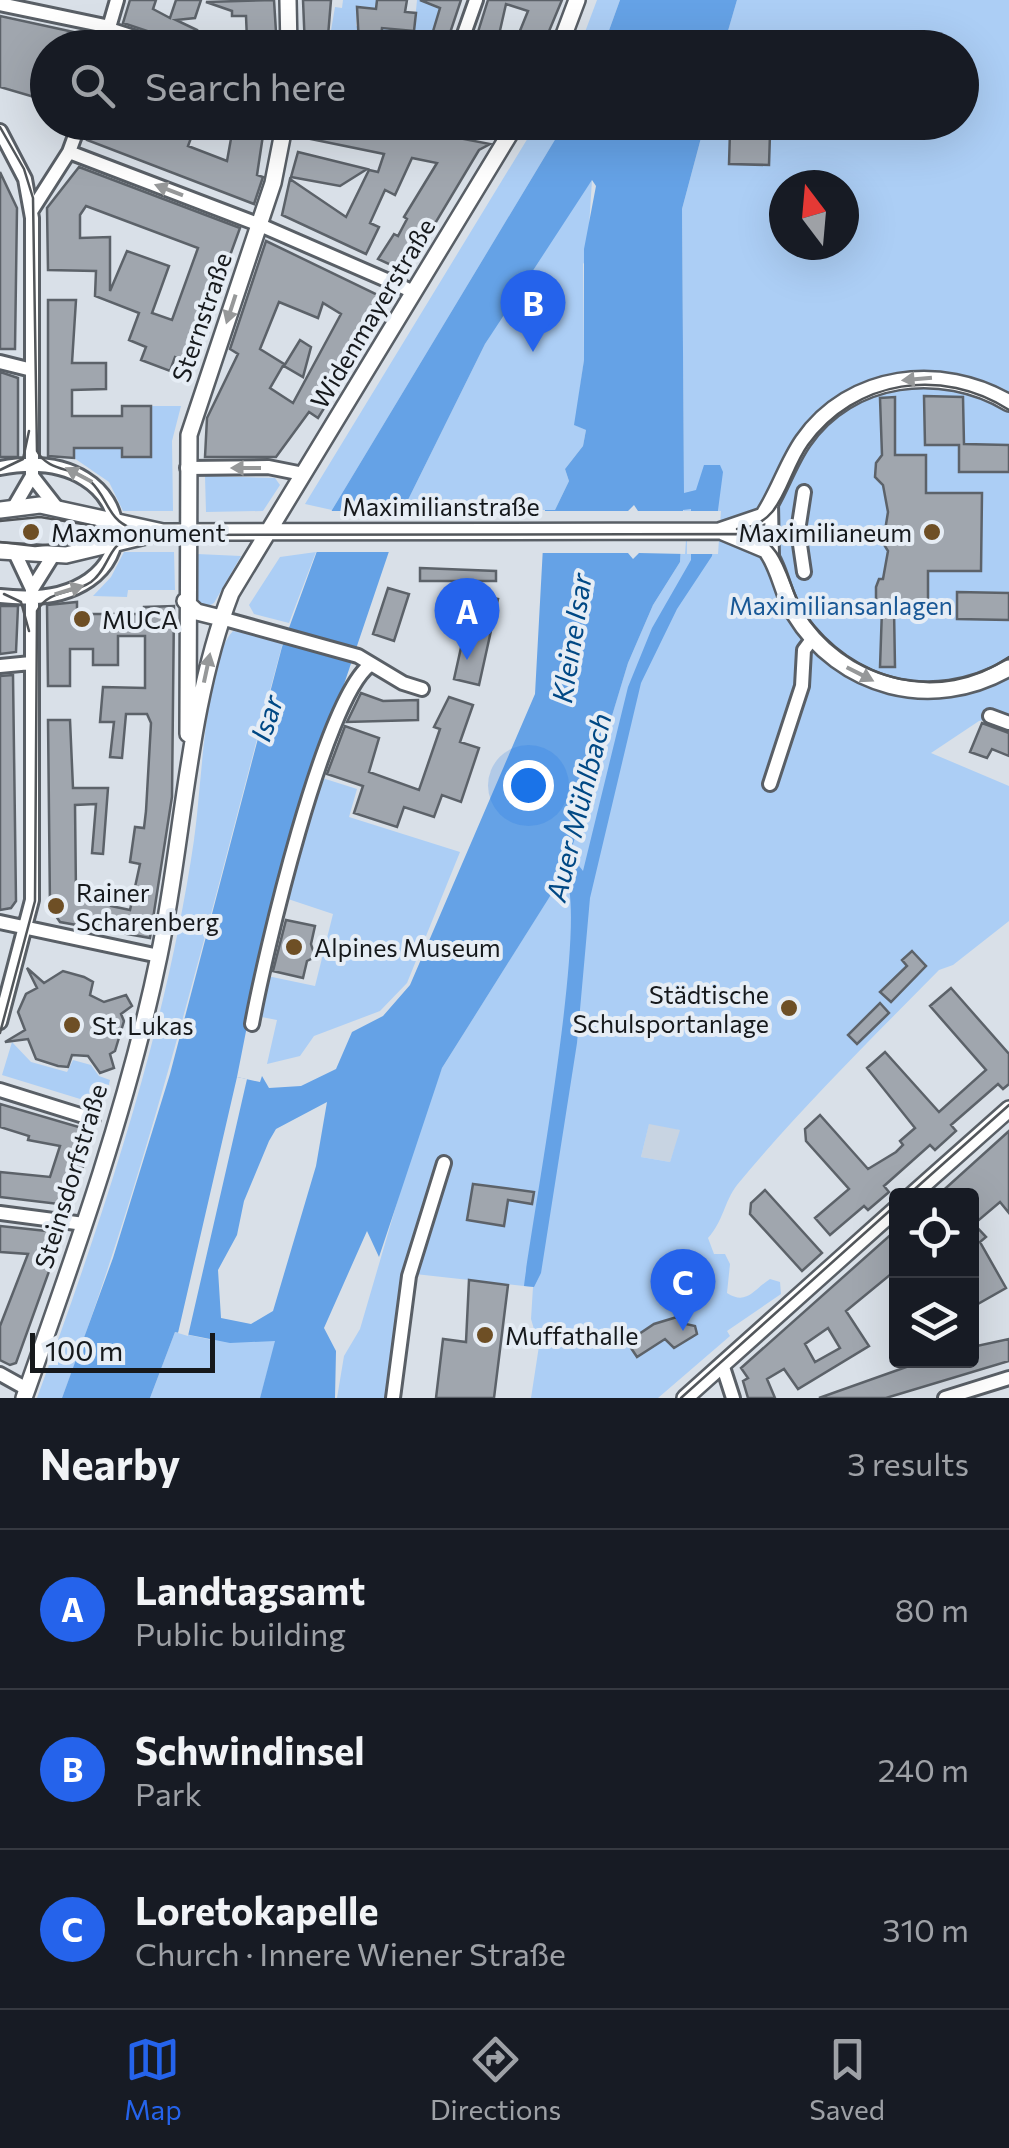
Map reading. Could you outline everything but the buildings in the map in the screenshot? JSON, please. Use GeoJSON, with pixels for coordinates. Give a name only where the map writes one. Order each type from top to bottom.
{"type":"FeatureCollection","features":[{"type":"Feature","properties":{"kind":"main road"},"geometry":{"type":"LineString","coordinates":[[288,0],[289,30]]}},
{"type":"Feature","properties":{"kind":"main road"},"geometry":{"type":"LineString","coordinates":[[566,30],[577,0]]}},
{"type":"Feature","properties":{"kind":"main road","name":"Sternstraße"},"geometry":{"type":"LineString","coordinates":[[187,532],[192,420],[260,224],[281,140]]}},
{"type":"Feature","properties":{"kind":"main road","name":"Widenmayerstraße"},"geometry":{"type":"LineString","coordinates":[[221,618],[231,592],[507,140]]}},
{"type":"Feature","properties":{"kind":"main road"},"geometry":{"type":"LineString","coordinates":[[725,531],[755,522],[771,504],[812,430],[838,407],[872,390],[928,377],[976,387],[1009,403]]}},
{"type":"Feature","properties":{"kind":"main road","name":"Maximilianstraße"},"geometry":{"type":"LineString","coordinates":[[7,508],[57,508],[163,532],[725,531]]}},
{"type":"Feature","properties":{"kind":"main road"},"geometry":{"type":"LineString","coordinates":[[725,531],[760,546],[772,558],[788,600],[813,638],[850,670],[903,689],[959,688],[1009,668]]}},
{"type":"Feature","properties":{"kind":"main road","name":"Maximilianstraße"},"geometry":{"type":"LineString","coordinates":[[8,553],[52,556],[163,532]]}},
{"type":"Feature","properties":{"kind":"main road","name":"Steinsdorfstraße"},"geometry":{"type":"LineString","coordinates":[[187,532],[188,788]]}},
{"type":"Feature","properties":{"kind":"main road"},"geometry":{"type":"LineString","coordinates":[[185,601],[197,612],[221,618]]}},
{"type":"Feature","properties":{"kind":"main road","name":"Steinsdorfstraße"},"geometry":{"type":"LineString","coordinates":[[25,1393],[84,1224],[159,956],[201,694],[221,618]]}},
{"type":"Feature","properties":{"kind":"main road"},"geometry":{"type":"LineString","coordinates":[[920,1188],[1009,1109]]}},
{"type":"Feature","properties":{"kind":"main road"},"geometry":{"type":"LineString","coordinates":[[685,1398],[889,1214]]}},
{"type":"Feature","properties":{"kind":"street"},"geometry":{"type":"LineString","coordinates":[[109,28],[117,0]]}},
{"type":"Feature","properties":{"kind":"street"},"geometry":{"type":"LineString","coordinates":[[465,30],[476,0]]}},
{"type":"Feature","properties":{"kind":"street"},"geometry":{"type":"LineString","coordinates":[[0,4],[115,30]]}},
{"type":"Feature","properties":{"kind":"street"},"geometry":{"type":"LineString","coordinates":[[2,136],[26,180],[32,210],[32,470],[57,508]]}},
{"type":"Feature","properties":{"kind":"street"},"geometry":{"type":"LineString","coordinates":[[32,210],[73,140]]}},
{"type":"Feature","properties":{"kind":"street"},"geometry":{"type":"LineString","coordinates":[[69,152],[260,224],[414,292]]}},
{"type":"Feature","properties":{"kind":"street"},"geometry":{"type":"LineString","coordinates":[[0,362],[32,370]]}},
{"type":"Feature","properties":{"kind":"street"},"geometry":{"type":"LineString","coordinates":[[0,468],[69,468],[87,476],[101,491],[112,520],[114,544],[111,559],[92,582],[0,596]]}},
{"type":"Feature","properties":{"kind":"street"},"geometry":{"type":"LineString","coordinates":[[188,468],[268,468],[303,474]]}},
{"type":"Feature","properties":{"kind":"street"},"geometry":{"type":"LineString","coordinates":[[7,508],[32,470]]}},
{"type":"Feature","properties":{"kind":"street"},"geometry":{"type":"LineString","coordinates":[[804,492],[798,530],[804,572]]}},
{"type":"Feature","properties":{"kind":"street"},"geometry":{"type":"LineString","coordinates":[[771,504],[772,558]]}},
{"type":"Feature","properties":{"kind":"street"},"geometry":{"type":"LineString","coordinates":[[770,531],[798,530]]}},
{"type":"Feature","properties":{"kind":"street"},"geometry":{"type":"LineString","coordinates":[[8,553],[32,594]]}},
{"type":"Feature","properties":{"kind":"street"},"geometry":{"type":"LineString","coordinates":[[0,1022],[28,926],[32,594],[52,556]]}},
{"type":"Feature","properties":{"kind":"street"},"geometry":{"type":"LineString","coordinates":[[221,618],[286,632],[358,656],[422,689]]}},
{"type":"Feature","properties":{"kind":"street"},"geometry":{"type":"LineString","coordinates":[[770,784],[802,686],[804,650],[813,638]]}},
{"type":"Feature","properties":{"kind":"street"},"geometry":{"type":"LineString","coordinates":[[0,666],[31,663]]}},
{"type":"Feature","properties":{"kind":"street"},"geometry":{"type":"LineString","coordinates":[[252,1024],[280,896],[306,811],[348,688],[370,665]]}},
{"type":"Feature","properties":{"kind":"street"},"geometry":{"type":"LineString","coordinates":[[990,716],[1009,723]]}},
{"type":"Feature","properties":{"kind":"street"},"geometry":{"type":"LineString","coordinates":[[0,922],[159,956]]}},
{"type":"Feature","properties":{"kind":"street"},"geometry":{"type":"LineString","coordinates":[[0,1090],[93,1118]]}},
{"type":"Feature","properties":{"kind":"street"},"geometry":{"type":"LineString","coordinates":[[393,1398],[410,1276],[444,1163]]}},
{"type":"Feature","properties":{"kind":"street"},"geometry":{"type":"LineString","coordinates":[[0,1213],[84,1224]]}},
{"type":"Feature","properties":{"kind":"street"},"geometry":{"type":"LineString","coordinates":[[722,1364],[733,1398]]}},
{"type":"Feature","properties":{"kind":"street"},"geometry":{"type":"LineString","coordinates":[[0,1374],[25,1393]]}},
{"type":"Feature","properties":{"kind":"street"},"geometry":{"type":"LineString","coordinates":[[945,1398],[1009,1378]]}},
{"type":"Feature","properties":{"kind":"shaded area"},"geometry":{"type":"Polygon","coordinates":[[[649,1123],[681,1130],[670,1162],[641,1157],[649,1123]]]}},
{"type":"Feature","properties":{"kind":"green space"},"geometry":{"type":"Polygon","coordinates":[[[343,0],[377,0],[376,9],[357,7],[356,26],[402,30],[331,30],[335,7],[342,8],[343,0]]]}},
{"type":"Feature","properties":{"kind":"green space"},"geometry":{"type":"Polygon","coordinates":[[[417,0],[437,0],[436,7],[440,8],[433,30],[414,30],[417,0]]]}},
{"type":"Feature","properties":{"kind":"green space"},"geometry":{"type":"Polygon","coordinates":[[[597,0],[620,0],[609,30],[586,30],[597,0]]]}},
{"type":"Feature","properties":{"kind":"green space","name":"Maximiliansanlagen"},"geometry":{"type":"Polygon","coordinates":[[[737,0],[1009,0],[1009,715],[979,721],[931,753],[1009,786],[1009,921],[953,965],[939,970],[810,1102],[737,1185],[708,1238],[714,1254],[725,1254],[730,1264],[727,1293],[745,1297],[770,1279],[780,1282],[781,1294],[727,1331],[730,1336],[658,1398],[531,1398],[539,1346],[531,1319],[533,1287],[406,1273],[388,1398],[337,1398],[344,1356],[360,1329],[420,1124],[442,1068],[563,875],[628,663],[653,605],[680,562],[684,501],[682,209],[700,140],[979,140],[979,30],[728,30],[737,0]],[[649,1124],[641,1157],[670,1162],[680,1130],[649,1124]]]}},
{"type":"Feature","properties":{"kind":"green space"},"geometry":{"type":"Polygon","coordinates":[[[527,140],[555,140],[332,510],[305,504],[527,140]]]}},
{"type":"Feature","properties":{"kind":"green space"},"geometry":{"type":"Polygon","coordinates":[[[592,180],[587,258],[583,264],[584,360],[575,425],[586,430],[583,446],[565,469],[569,481],[555,510],[499,510],[496,503],[486,501],[480,510],[403,510],[485,344],[541,252],[592,180]]]}},
{"type":"Feature","properties":{"kind":"green space"},"geometry":{"type":"Polygon","coordinates":[[[151,406],[181,406],[172,441],[173,511],[123,511],[109,482],[74,458],[74,448],[122,448],[123,457],[151,457],[151,406]]]}},
{"type":"Feature","properties":{"kind":"green space"},"geometry":{"type":"Polygon","coordinates":[[[205,476],[275,478],[280,485],[263,511],[206,512],[205,476]]]}},
{"type":"Feature","properties":{"kind":"green space"},"geometry":{"type":"Polygon","coordinates":[[[124,552],[174,552],[175,590],[128,590],[127,597],[93,596],[111,577],[124,552]]]}},
{"type":"Feature","properties":{"kind":"green space"},"geometry":{"type":"Polygon","coordinates":[[[316,552],[289,623],[254,614],[249,605],[280,557],[316,552]]]}},
{"type":"Feature","properties":{"kind":"green space"},"geometry":{"type":"Polygon","coordinates":[[[197,554],[241,556],[214,603],[205,608],[196,603],[197,554]]]}},
{"type":"Feature","properties":{"kind":"green space"},"geometry":{"type":"Polygon","coordinates":[[[233,631],[283,642],[182,1023],[126,1212],[62,1398],[37,1398],[108,1192],[149,1053],[182,911],[210,698],[216,669],[233,631]]]}},
{"type":"Feature","properties":{"kind":"green space"},"geometry":{"type":"Polygon","coordinates":[[[316,776],[357,789],[349,817],[460,852],[407,983],[380,1011],[314,1036],[300,1056],[267,1064],[277,1020],[251,1015],[258,974],[315,986],[333,914],[276,895],[316,776]]]}},
{"type":"Feature","properties":{"kind":"green space"},"geometry":{"type":"Polygon","coordinates":[[[12,1042],[31,1062],[67,1072],[73,1060],[91,1065],[99,1076],[110,1080],[103,1106],[2,1075],[12,1042]]]}},
{"type":"Feature","properties":{"kind":"green space"},"geometry":{"type":"Polygon","coordinates":[[[175,1332],[212,1340],[276,1341],[260,1398],[150,1398],[175,1332]]]}},
{"type":"Feature","properties":{"kind":"water"},"geometry":{"type":"Polygon","coordinates":[[[620,0],[737,0],[728,30],[609,30],[620,0]]]}},
{"type":"Feature","properties":{"kind":"water"},"geometry":{"type":"Polygon","coordinates":[[[555,140],[700,140],[682,209],[684,493],[696,490],[704,465],[720,465],[723,472],[712,556],[677,609],[641,683],[590,898],[577,1043],[541,1273],[534,1287],[524,1286],[557,1070],[570,944],[570,899],[564,874],[442,1068],[379,1257],[367,1231],[324,1328],[336,1351],[335,1398],[260,1398],[275,1341],[230,1343],[175,1332],[150,1398],[62,1398],[113,1258],[170,1074],[282,647],[332,510],[555,140]],[[592,180],[485,344],[403,510],[273,894],[237,1077],[260,1082],[262,1076],[269,1088],[301,1086],[336,1069],[352,1032],[383,1016],[410,985],[535,694],[545,510],[555,510],[569,481],[565,469],[583,446],[586,430],[574,425],[584,360],[584,249],[596,186],[592,180]],[[691,509],[683,510],[680,562],[653,605],[628,663],[570,854],[583,871],[628,687],[652,628],[691,560],[691,509]],[[327,1102],[276,1129],[269,1141],[244,1201],[237,1235],[218,1270],[221,1318],[251,1324],[273,1311],[316,1166],[327,1102]]]}},
{"type":"Feature","properties":{"kind":"pier"},"geometry":{"type":"Polygon","coordinates":[[[634,505],[638,511],[721,511],[718,554],[687,554],[687,526],[685,554],[639,553],[633,559],[628,553],[538,553],[540,511],[628,511],[634,505]]]}},
{"type":"Feature","properties":{"kind":"pier"},"geometry":{"type":"Polygon","coordinates":[[[326,511],[408,511],[394,552],[311,552],[326,511]]]}},
{"type":"Feature","properties":{"kind":"pier"},"geometry":{"type":"Polygon","coordinates":[[[237,1077],[247,1079],[188,1336],[178,1333],[237,1077]]]}},
{"type":"Feature","properties":{"kind":"tram line"},"geometry":{"type":"LineString","coordinates":[[0,127],[24,169],[33,198],[37,451],[48,463],[90,481],[117,519],[131,528]]}},
{"type":"Feature","properties":{"kind":"tram line"},"geometry":{"type":"LineString","coordinates":[[737,529],[765,519],[782,498],[808,445],[850,406],[875,394],[901,387],[956,388],[1009,410]]}},
{"type":"Feature","properties":{"kind":"tram line"},"geometry":{"type":"LineString","coordinates":[[0,470],[23,459],[29,431]]}},
{"type":"Feature","properties":{"kind":"tram line"},"geometry":{"type":"LineString","coordinates":[[0,521],[40,517],[107,528]]}},
{"type":"Feature","properties":{"kind":"tram line"},"geometry":{"type":"LineString","coordinates":[[0,542],[35,546],[146,535],[750,534],[771,546],[805,614],[824,637],[872,670],[898,679],[954,680],[982,672],[1009,657]]}},
{"type":"Feature","properties":{"kind":"tram line"},"geometry":{"type":"LineString","coordinates":[[0,1033],[35,901],[37,611],[48,599],[91,582],[118,545],[132,537]]}},
{"type":"Feature","properties":{"kind":"tram line"},"geometry":{"type":"LineString","coordinates":[[4,594],[21,602],[29,631]]}},
{"type":"Feature","properties":{"kind":"tram line"},"geometry":{"type":"LineString","coordinates":[[916,1188],[1009,1105]]}},
{"type":"Feature","properties":{"kind":"tram line"},"geometry":{"type":"LineString","coordinates":[[681,1398],[889,1211]]}},
{"type":"Feature","properties":{"kind":"place","name":"Schwindinsel"},"geometry":{"type":"Point","coordinates":[533,352]}},
{"type":"Feature","properties":{"kind":"place","name":"Maxmonument"},"geometry":{"type":"Point","coordinates":[31,532]}},
{"type":"Feature","properties":{"kind":"place","name":"Maximilianeum"},"geometry":{"type":"Point","coordinates":[932,532]}},
{"type":"Feature","properties":{"kind":"place","name":"MUCA"},"geometry":{"type":"Point","coordinates":[82,619]}},
{"type":"Feature","properties":{"kind":"place","name":"Landtagsamt"},"geometry":{"type":"Point","coordinates":[467,660]}},
{"type":"Feature","properties":{"kind":"place","name":"Rainer Scharenberg"},"geometry":{"type":"Point","coordinates":[56,906]}},
{"type":"Feature","properties":{"kind":"place","name":"Alpines Museum"},"geometry":{"type":"Point","coordinates":[294,947]}},
{"type":"Feature","properties":{"kind":"place","name":"Städtische Schulsportanlage"},"geometry":{"type":"Point","coordinates":[789,1008]}},
{"type":"Feature","properties":{"kind":"place","name":"St. Lukas"},"geometry":{"type":"Point","coordinates":[72,1025]}},
{"type":"Feature","properties":{"kind":"place","name":"Loretokapelle"},"geometry":{"type":"Point","coordinates":[683,1331]}},
{"type":"Feature","properties":{"kind":"place","name":"Muffathalle"},"geometry":{"type":"Point","coordinates":[485,1335]}},
{"type":"Feature","properties":{"kind":"water label","name":"Kleine Isar"},"geometry":{"type":"Point","coordinates":[571,638]}},
{"type":"Feature","properties":{"kind":"water label","name":"Isar"},"geometry":{"type":"Point","coordinates":[266,718]}},
{"type":"Feature","properties":{"kind":"water label","name":"Auer Mühlbach"},"geometry":{"type":"Point","coordinates":[578,807]}}]}
